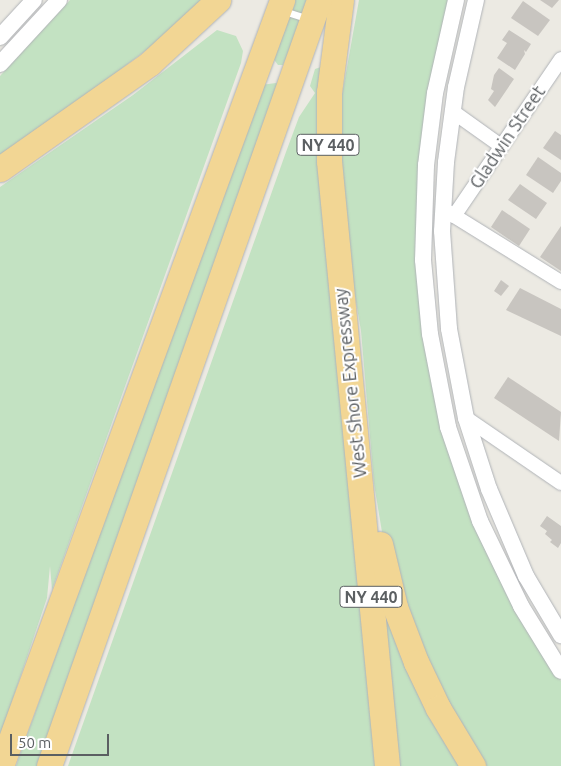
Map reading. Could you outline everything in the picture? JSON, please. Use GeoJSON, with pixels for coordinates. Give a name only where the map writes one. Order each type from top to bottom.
{"type":"FeatureCollection","features":[{"type":"Feature","properties":{"kind":"highway"},"geometry":{"type":"LineString","coordinates":[[0,169],[150,63],[218,0]]}},
{"type":"Feature","properties":{"kind":"highway","name":"West Shore Expressway"},"geometry":{"type":"LineString","coordinates":[[341,0],[329,92],[328,136],[386,766]]}},
{"type":"Feature","properties":{"kind":"highway"},"geometry":{"type":"LineString","coordinates":[[1,766],[203,222],[280,4]]}},
{"type":"Feature","properties":{"kind":"highway"},"geometry":{"type":"LineString","coordinates":[[49,766],[224,278],[316,10]]}},
{"type":"Feature","properties":{"kind":"highway"},"geometry":{"type":"LineString","coordinates":[[354,428],[397,614],[426,685],[474,766]]}},
{"type":"Feature","properties":{"kind":"street"},"geometry":{"type":"LineString","coordinates":[[0,37],[34,0]]}},
{"type":"Feature","properties":{"kind":"street"},"geometry":{"type":"LineString","coordinates":[[0,64],[59,0]]}},
{"type":"Feature","properties":{"kind":"street"},"geometry":{"type":"LineString","coordinates":[[456,0],[440,69],[426,165],[423,252],[430,334],[448,427],[480,521],[521,606],[561,671]]}},
{"type":"Feature","properties":{"kind":"street"},"geometry":{"type":"LineString","coordinates":[[476,0],[452,111],[446,304],[466,418],[506,532],[526,576],[561,635]]}},
{"type":"Feature","properties":{"kind":"street","name":"Gladwin Street"},"geometry":{"type":"LineString","coordinates":[[448,212],[556,78],[561,59]]}},
{"type":"Feature","properties":{"kind":"street"},"geometry":{"type":"LineString","coordinates":[[452,111],[501,146]]}},
{"type":"Feature","properties":{"kind":"street"},"geometry":{"type":"LineString","coordinates":[[448,212],[561,282]]}},
{"type":"Feature","properties":{"kind":"street"},"geometry":{"type":"LineString","coordinates":[[466,418],[561,482]]}},
{"type":"Feature","properties":{"kind":"lane"},"geometry":{"type":"LineString","coordinates":[[280,4],[316,10]]}},
{"type":"Feature","properties":{"kind":"green space"},"geometry":{"type":"Polygon","coordinates":[[[70,0],[207,0],[193,15],[0,160],[0,76],[70,0]]]}},
{"type":"Feature","properties":{"kind":"green space"},"geometry":{"type":"Polygon","coordinates":[[[289,0],[312,0],[283,65],[278,65],[272,57],[289,0]]]}},
{"type":"Feature","properties":{"kind":"green space"},"geometry":{"type":"Polygon","coordinates":[[[359,0],[449,0],[423,130],[417,243],[473,522],[512,603],[561,681],[561,766],[480,766],[443,708],[384,544],[374,484],[361,331],[343,225],[337,123],[359,0]]]}},
{"type":"Feature","properties":{"kind":"green space"},"geometry":{"type":"Polygon","coordinates":[[[217,30],[236,36],[243,51],[241,63],[52,590],[50,566],[47,598],[0,737],[0,187],[133,95],[217,30]]]}},
{"type":"Feature","properties":{"kind":"green space"},"geometry":{"type":"Polygon","coordinates":[[[321,67],[380,766],[68,766],[286,152],[299,117],[315,93],[310,86],[315,69],[321,67]]]}},
{"type":"Feature","properties":{"kind":"green space"},"geometry":{"type":"Polygon","coordinates":[[[276,83],[280,85],[37,766],[16,766],[261,85],[276,83]]]}},
{"type":"Feature","properties":{"kind":"green space"},"geometry":{"type":"Polygon","coordinates":[[[378,586],[466,766],[394,766],[378,586]]]}},
{"type":"Feature","properties":{"kind":"building"},"geometry":{"type":"Polygon","coordinates":[[[540,0],[559,0],[552,8],[540,0]]]}},
{"type":"Feature","properties":{"kind":"building"},"geometry":{"type":"Polygon","coordinates":[[[523,1],[550,20],[538,36],[511,18],[523,1]]]}},
{"type":"Feature","properties":{"kind":"building"},"geometry":{"type":"Polygon","coordinates":[[[509,30],[531,44],[526,52],[524,50],[525,54],[515,70],[497,58],[507,43],[502,40],[509,30]]]}},
{"type":"Feature","properties":{"kind":"building"},"geometry":{"type":"Polygon","coordinates":[[[499,68],[514,79],[495,107],[488,100],[494,91],[491,89],[494,75],[499,68]]]}},
{"type":"Feature","properties":{"kind":"building"},"geometry":{"type":"Polygon","coordinates":[[[555,131],[561,135],[561,160],[543,148],[555,131]]]}},
{"type":"Feature","properties":{"kind":"building"},"geometry":{"type":"Polygon","coordinates":[[[538,157],[561,173],[561,181],[553,193],[526,175],[538,157]]]}},
{"type":"Feature","properties":{"kind":"building"},"geometry":{"type":"Polygon","coordinates":[[[520,184],[547,203],[536,219],[508,200],[520,184]]]}},
{"type":"Feature","properties":{"kind":"building"},"geometry":{"type":"Polygon","coordinates":[[[502,210],[530,229],[519,246],[491,227],[502,210]]]}},
{"type":"Feature","properties":{"kind":"building"},"geometry":{"type":"Polygon","coordinates":[[[561,226],[561,271],[540,257],[561,226]]]}},
{"type":"Feature","properties":{"kind":"building"},"geometry":{"type":"Polygon","coordinates":[[[501,280],[509,286],[501,296],[494,291],[501,280]]]}},
{"type":"Feature","properties":{"kind":"building"},"geometry":{"type":"Polygon","coordinates":[[[520,288],[561,309],[561,336],[506,310],[520,288]]]}},
{"type":"Feature","properties":{"kind":"building"},"geometry":{"type":"Polygon","coordinates":[[[508,377],[561,412],[559,441],[494,398],[508,377]]]}},
{"type":"Feature","properties":{"kind":"building"},"geometry":{"type":"Polygon","coordinates":[[[547,516],[561,526],[561,543],[558,548],[550,542],[552,540],[545,534],[547,531],[540,526],[547,516]]]}}]}
